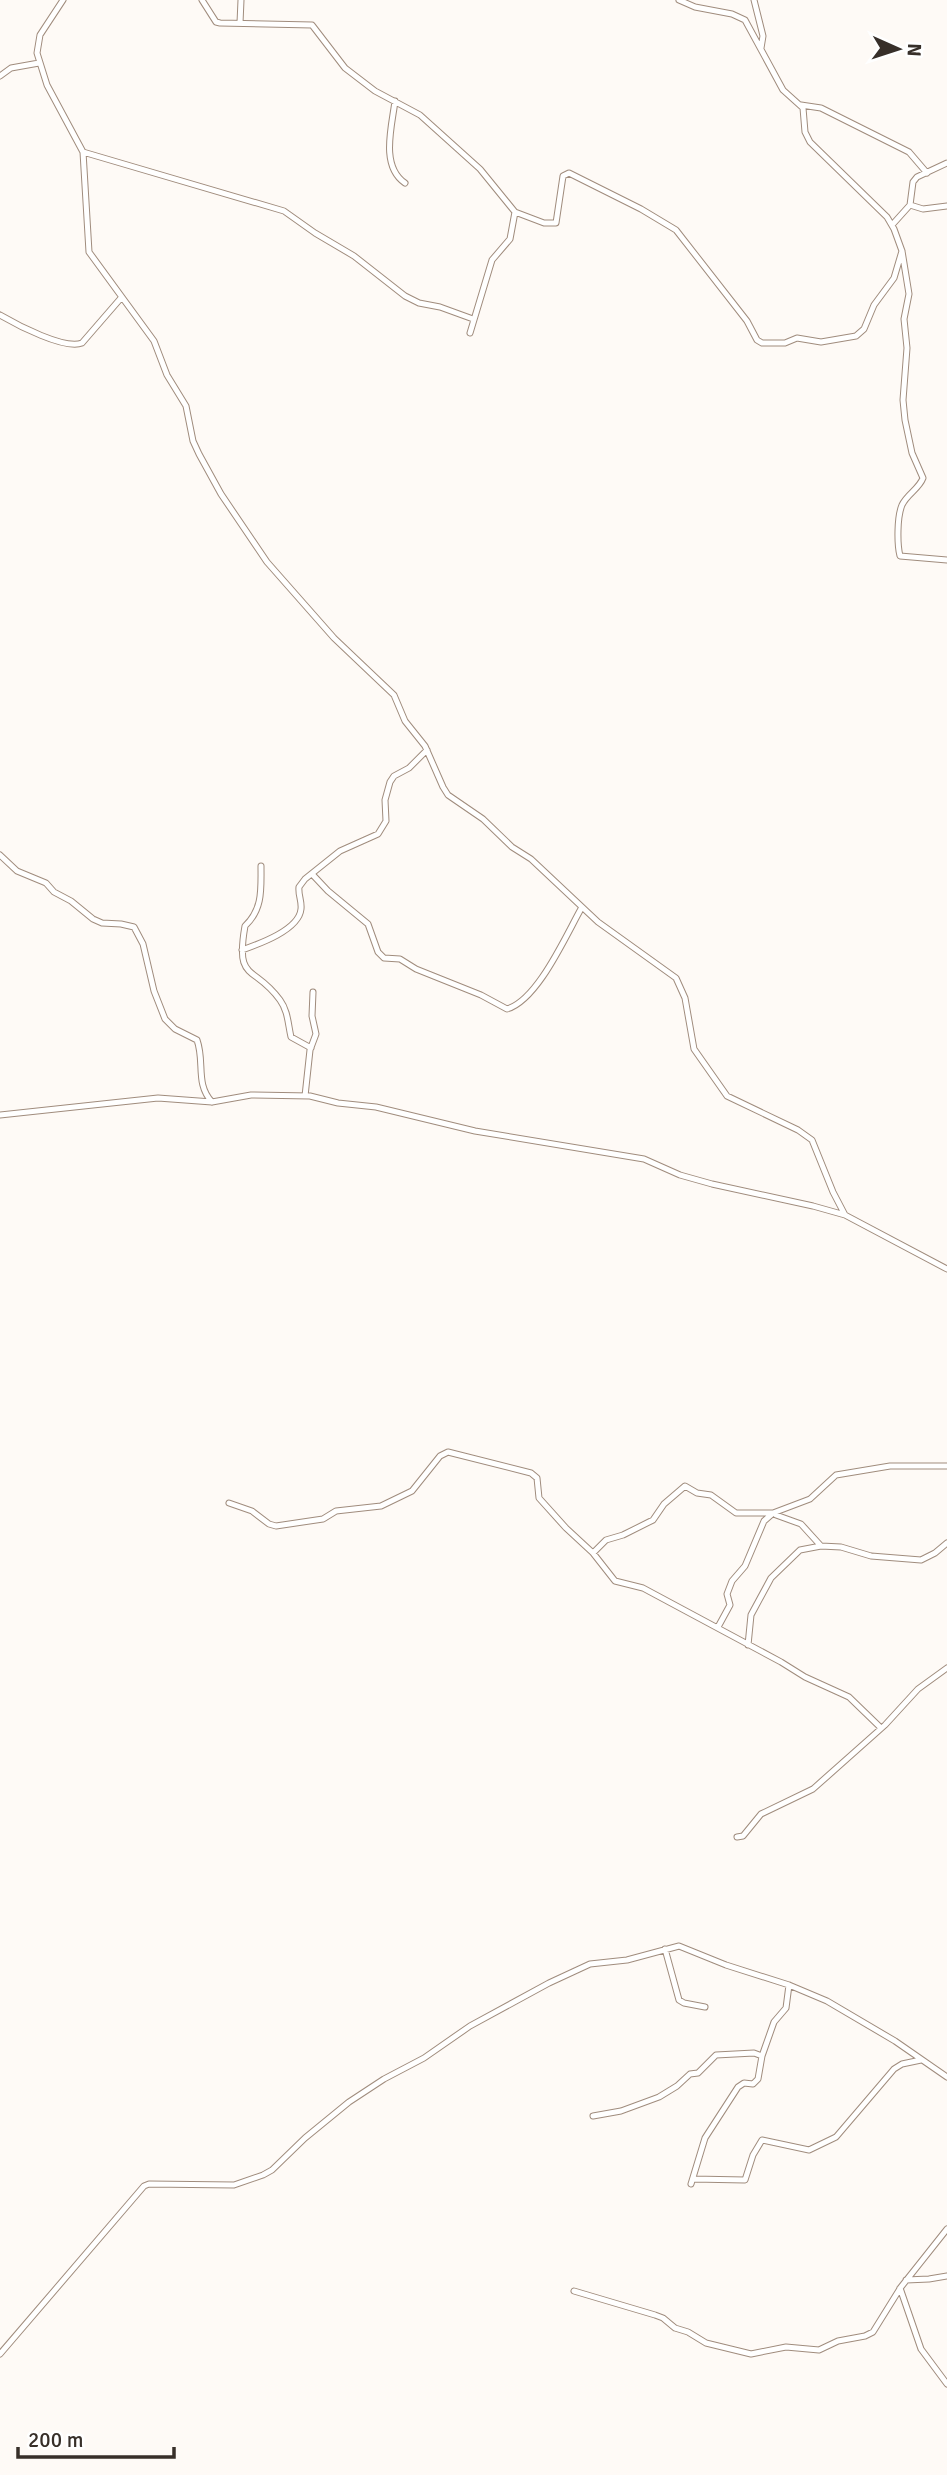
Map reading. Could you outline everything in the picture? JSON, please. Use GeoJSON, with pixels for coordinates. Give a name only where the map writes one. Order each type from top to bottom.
{"type":"FeatureCollection","features":[{"type":"Feature","properties":{"kind":"street"},"geometry":{"type":"LineString","coordinates":[[62,0],[40,35],[37,48],[39,63],[52,96],[83,152],[88,247],[92,257],[153,341],[167,375],[186,406],[199,454],[221,494],[263,557],[334,638],[394,695],[405,721],[427,750],[443,787],[449,794],[483,819],[512,847],[531,859],[598,922],[676,978],[685,998],[694,1049],[720,1090],[727,1096],[799,1130],[811,1140],[845,1215]]}},
{"type":"Feature","properties":{"kind":"street"},"geometry":{"type":"LineString","coordinates":[[202,0],[216,22],[312,24],[345,68],[368,86],[420,115],[470,159],[515,212],[544,223],[556,223],[563,176],[566,173],[640,209],[681,235],[709,275],[747,321],[757,340],[762,343],[785,343],[797,338],[821,342],[856,336],[864,329],[874,305],[894,278],[902,251]]}},
{"type":"Feature","properties":{"kind":"street"},"geometry":{"type":"LineString","coordinates":[[240,23],[242,0]]}},
{"type":"Feature","properties":{"kind":"street"},"geometry":{"type":"LineString","coordinates":[[679,0],[695,7],[740,16],[745,20],[783,90],[801,104],[821,108],[909,152],[927,173]]}},
{"type":"Feature","properties":{"kind":"street"},"geometry":{"type":"LineString","coordinates":[[754,0],[762,36],[761,48]]}},
{"type":"Feature","properties":{"kind":"street"},"geometry":{"type":"LineString","coordinates":[[0,76],[10,68],[39,63]]}},
{"type":"Feature","properties":{"kind":"street"},"geometry":{"type":"LineString","coordinates":[[395,101],[390,159],[396,176],[405,183]]}},
{"type":"Feature","properties":{"kind":"street"},"geometry":{"type":"LineString","coordinates":[[801,104],[805,132],[810,142],[892,225],[902,251],[909,294],[904,319],[907,348],[903,400],[912,453],[923,478],[901,507],[899,554],[947,560]]}},
{"type":"Feature","properties":{"kind":"street"},"geometry":{"type":"LineString","coordinates":[[83,152],[284,211],[350,253],[398,292],[419,303],[440,307],[473,319]]}},
{"type":"Feature","properties":{"kind":"street"},"geometry":{"type":"LineString","coordinates":[[892,225],[910,205],[914,180],[947,163]]}},
{"type":"Feature","properties":{"kind":"street"},"geometry":{"type":"LineString","coordinates":[[910,205],[923,209],[947,205]]}},
{"type":"Feature","properties":{"kind":"street"},"geometry":{"type":"LineString","coordinates":[[470,332],[494,257],[510,239],[515,212]]}},
{"type":"Feature","properties":{"kind":"street"},"geometry":{"type":"LineString","coordinates":[[0,315],[41,335],[75,345],[82,343],[121,298]]}},
{"type":"Feature","properties":{"kind":"street"},"geometry":{"type":"LineString","coordinates":[[242,950],[269,939],[294,923],[301,908],[299,887],[340,850],[378,834],[386,821],[385,800],[390,782],[427,750]]}},
{"type":"Feature","properties":{"kind":"street"},"geometry":{"type":"LineString","coordinates":[[0,855],[17,871],[46,883],[54,892],[71,901],[93,919],[102,923],[127,925],[136,930],[144,944],[154,990],[165,1019],[175,1029],[197,1040],[201,1080],[205,1093],[212,1102]]}},
{"type":"Feature","properties":{"kind":"street"},"geometry":{"type":"LineString","coordinates":[[261,866],[260,902],[253,918],[245,926],[243,963],[283,1005],[291,1037],[311,1048]]}},
{"type":"Feature","properties":{"kind":"street"},"geometry":{"type":"LineString","coordinates":[[312,874],[368,925],[378,952],[384,958],[400,959],[416,969],[481,995],[507,1009],[536,985],[582,907]]}},
{"type":"Feature","properties":{"kind":"street"},"geometry":{"type":"LineString","coordinates":[[306,1096],[311,1048],[316,1034],[312,1016],[313,992]]}},
{"type":"Feature","properties":{"kind":"street"},"geometry":{"type":"LineString","coordinates":[[0,1115],[158,1098],[212,1102],[251,1095],[306,1096],[376,1107],[475,1131],[638,1157],[680,1175],[712,1184],[845,1215],[947,1269]]}},
{"type":"Feature","properties":{"kind":"street"},"geometry":{"type":"LineString","coordinates":[[229,1503],[252,1511],[276,1526],[323,1518],[337,1511],[381,1506],[412,1491],[440,1456],[450,1452],[534,1473],[539,1498],[593,1553],[614,1581],[643,1588],[718,1627],[804,1677],[849,1697],[881,1728]]}},
{"type":"Feature","properties":{"kind":"street"},"geometry":{"type":"LineString","coordinates":[[718,1627],[730,1605],[727,1594],[732,1581],[745,1566],[764,1521],[772,1514],[810,1499],[836,1475],[890,1466],[947,1466]]}},
{"type":"Feature","properties":{"kind":"street"},"geometry":{"type":"LineString","coordinates":[[593,1553],[606,1540],[653,1520],[664,1504],[685,1486],[697,1493],[711,1495],[736,1513],[772,1514],[801,1524],[821,1546]]}},
{"type":"Feature","properties":{"kind":"street"},"geometry":{"type":"LineString","coordinates":[[748,1645],[751,1615],[771,1578],[800,1550],[821,1546],[841,1547],[871,1556],[921,1560],[947,1543]]}},
{"type":"Feature","properties":{"kind":"street"},"geometry":{"type":"LineString","coordinates":[[737,1837],[743,1836],[752,1822],[765,1812],[813,1789],[881,1728],[918,1689],[947,1668]]}},
{"type":"Feature","properties":{"kind":"street"},"geometry":{"type":"LineString","coordinates":[[0,2354],[144,2186],[149,2183],[234,2185],[263,2175],[343,2107],[384,2079],[432,2053],[470,2026],[590,1964],[627,1960],[679,1945],[687,1947],[726,1965],[789,1985],[851,2014],[947,2077]]}},
{"type":"Feature","properties":{"kind":"street"},"geometry":{"type":"LineString","coordinates":[[665,1950],[678,2000],[705,2007]]}},
{"type":"Feature","properties":{"kind":"street"},"geometry":{"type":"LineString","coordinates":[[789,1985],[786,2008],[774,2022],[757,2080],[753,2084],[744,2083],[738,2087],[702,2143],[692,2182],[745,2180],[761,2140],[808,2150],[836,2137],[894,2069],[902,2064],[921,2060]]}},
{"type":"Feature","properties":{"kind":"street"},"geometry":{"type":"LineString","coordinates":[[593,2116],[621,2111],[659,2097],[690,2074],[698,2073],[716,2055],[754,2053],[762,2056]]}},
{"type":"Feature","properties":{"kind":"street"},"geometry":{"type":"LineString","coordinates":[[574,2291],[655,2315],[706,2343],[754,2354],[786,2347],[819,2350],[848,2338],[867,2336],[873,2332],[900,2288],[947,2229]]}},
{"type":"Feature","properties":{"kind":"street"},"geometry":{"type":"LineString","coordinates":[[906,2280],[929,2280],[947,2276]]}},
{"type":"Feature","properties":{"kind":"street"},"geometry":{"type":"LineString","coordinates":[[900,2288],[921,2348],[947,2384]]}}]}
